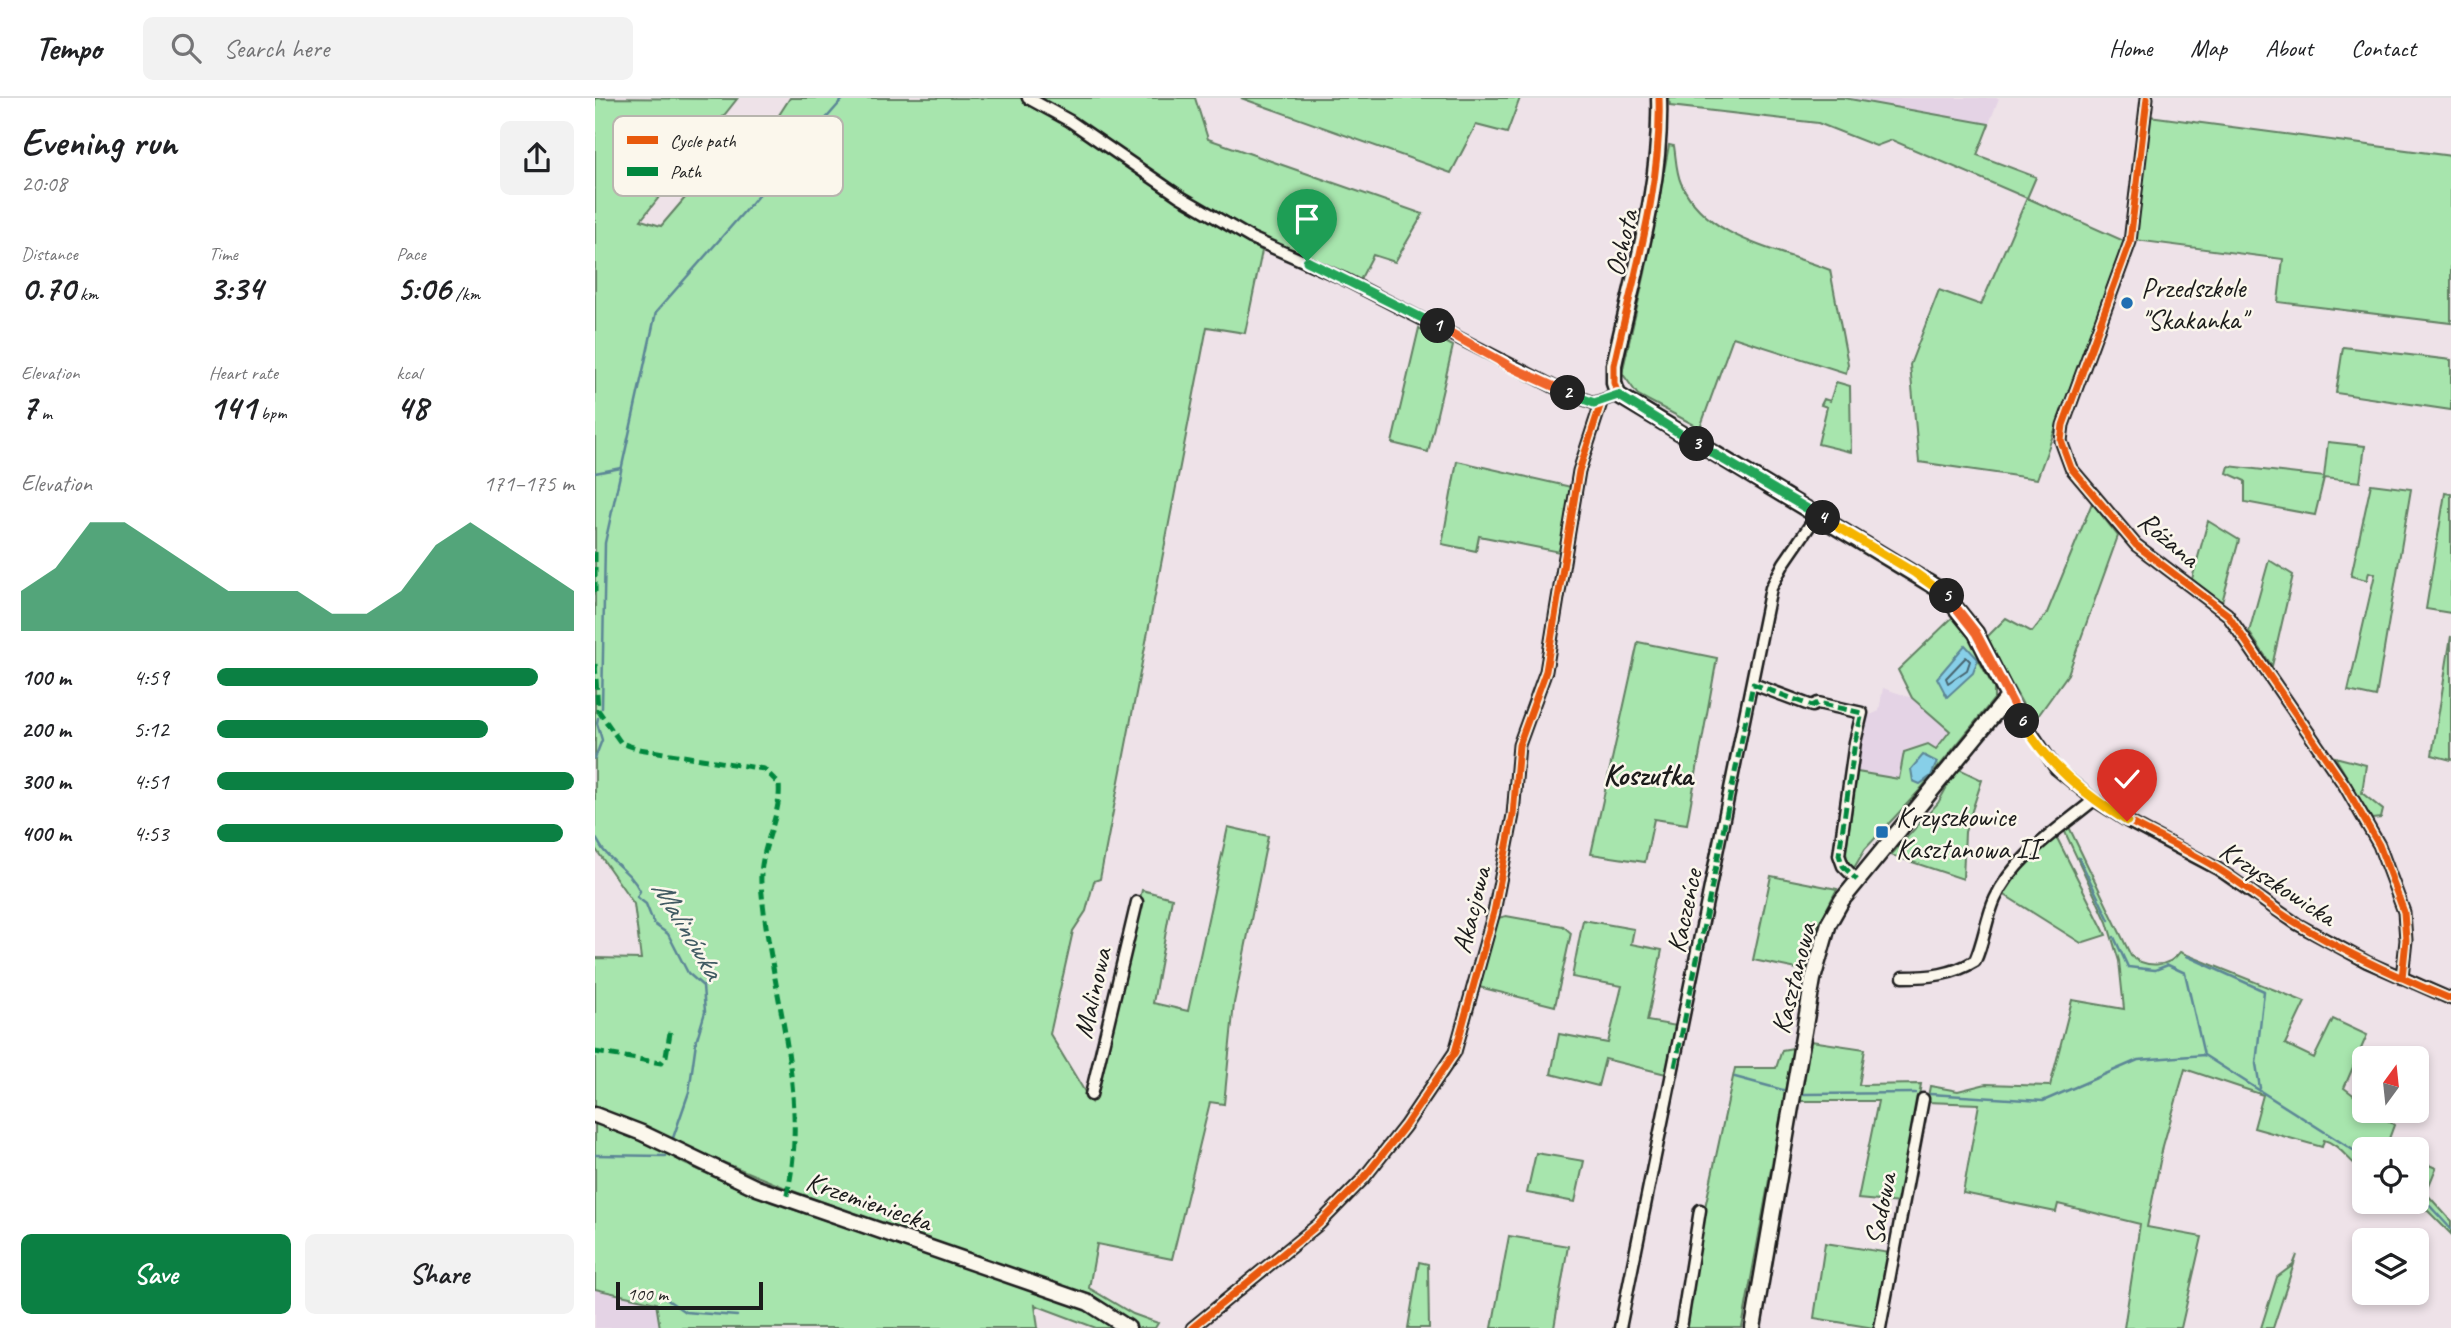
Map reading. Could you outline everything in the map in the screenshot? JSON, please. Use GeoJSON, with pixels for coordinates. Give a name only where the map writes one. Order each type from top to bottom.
{"type":"FeatureCollection","features":[{"type":"Feature","properties":{"kind":"street"},"geometry":{"type":"LineString","coordinates":[[1028,98],[1070,121],[1179,196],[1251,238],[1307,261],[1410,312],[1532,378],[1584,400],[1601,402],[1618,395]]}},
{"type":"Feature","properties":{"kind":"street","name":"Ochota"},"geometry":{"type":"LineString","coordinates":[[1618,395],[1614,383],[1614,365],[1654,190],[1659,98]]}},
{"type":"Feature","properties":{"kind":"street","name":"Różana"},"geometry":{"type":"LineString","coordinates":[[2147,98],[2130,242],[2063,425],[2064,456],[2136,545],[2227,614],[2345,786],[2379,845],[2404,912],[2406,940],[2402,978]]}},
{"type":"Feature","properties":{"kind":"street","name":"Krzyszkowicka"},"geometry":{"type":"LineString","coordinates":[[1618,395],[1942,591],[1976,633],[2008,697],[2056,769],[2094,800],[2127,821],[2218,869],[2297,924],[2402,978],[2451,999]]}},
{"type":"Feature","properties":{"kind":"street","name":"Akacjowa"},"geometry":{"type":"LineString","coordinates":[[1192,1328],[1319,1224],[1363,1179],[1405,1126],[1455,1052],[1494,910],[1513,815],[1519,745],[1546,671],[1579,471],[1601,402]]}},
{"type":"Feature","properties":{"kind":"street","name":"Kaczeńce"},"geometry":{"type":"LineString","coordinates":[[1620,1328],[1771,588],[1784,563],[1817,515]]}},
{"type":"Feature","properties":{"kind":"street"},"geometry":{"type":"LineString","coordinates":[[1753,684],[1812,706],[1818,703],[1863,713],[1855,742],[1839,855],[1843,866],[1857,880]]}},
{"type":"Feature","properties":{"kind":"street","name":"Kasztanowa"},"geometry":{"type":"LineString","coordinates":[[1753,1328],[1813,979],[1829,922],[1857,880],[2008,697]]}},
{"type":"Feature","properties":{"kind":"street"},"geometry":{"type":"LineString","coordinates":[[1903,977],[1937,976],[1955,972],[1975,961],[1994,900],[2007,877],[2094,800]]}},
{"type":"Feature","properties":{"kind":"street","name":"Malinowa"},"geometry":{"type":"LineString","coordinates":[[1091,1095],[1137,902]]}},
{"type":"Feature","properties":{"kind":"street","name":"Sadowa"},"geometry":{"type":"LineString","coordinates":[[1880,1328],[1923,1099]]}},
{"type":"Feature","properties":{"kind":"street","name":"Krzemieniecka"},"geometry":{"type":"LineString","coordinates":[[595,1115],[642,1133],[757,1188],[1080,1300],[1107,1313],[1128,1328]]}},
{"type":"Feature","properties":{"kind":"street"},"geometry":{"type":"LineString","coordinates":[[1681,1328],[1700,1210]]}},
{"type":"Feature","properties":{"kind":"shaded area"},"geometry":{"type":"Polygon","coordinates":[[[1844,98],[1999,98],[1989,124],[1844,98]]]}},
{"type":"Feature","properties":{"kind":"shaded area"},"geometry":{"type":"Polygon","coordinates":[[[1883,688],[1912,698],[1951,731],[1935,750],[1928,744],[1905,750],[1899,779],[1857,772],[1866,717],[1879,711],[1883,688]]]}},
{"type":"Feature","properties":{"kind":"shaded area"},"geometry":{"type":"Polygon","coordinates":[[[595,1289],[655,1303],[659,1328],[595,1328],[595,1289]]]}},
{"type":"Feature","properties":{"kind":"green space"},"geometry":{"type":"Polygon","coordinates":[[[595,98],[737,99],[724,116],[613,116],[613,196],[660,196],[641,220],[661,226],[687,196],[843,196],[843,116],[778,116],[790,98],[1022,98],[1060,119],[1142,177],[1262,251],[1245,333],[1207,327],[1100,879],[1094,881],[1086,911],[1073,931],[1050,1034],[1091,1102],[1142,890],[1172,898],[1153,1003],[1188,1011],[1228,827],[1268,836],[1234,1003],[1224,1104],[1210,1102],[1172,1259],[1097,1244],[1089,1288],[1133,1314],[1158,1323],[1155,1328],[1135,1328],[1105,1304],[793,1191],[595,1109],[595,958],[641,959],[634,904],[595,848],[595,98]]]}},
{"type":"Feature","properties":{"kind":"green space"},"geometry":{"type":"Polygon","coordinates":[[[1034,98],[1195,98],[1208,139],[1423,214],[1395,262],[1373,255],[1359,282],[1300,252],[1252,235],[1034,98]]]}},
{"type":"Feature","properties":{"kind":"green space"},"geometry":{"type":"Polygon","coordinates":[[[1241,98],[1520,98],[1507,133],[1476,125],[1451,173],[1241,98]]]}},
{"type":"Feature","properties":{"kind":"green space"},"geometry":{"type":"Polygon","coordinates":[[[1669,98],[1844,98],[1989,124],[1977,155],[2036,177],[2027,198],[1892,140],[1876,146],[1818,123],[1670,106],[1669,98]]]}},
{"type":"Feature","properties":{"kind":"green space"},"geometry":{"type":"Polygon","coordinates":[[[2149,116],[2451,156],[2451,323],[2278,302],[2283,259],[2135,240],[2149,116]]]}},
{"type":"Feature","properties":{"kind":"green space"},"geometry":{"type":"Polygon","coordinates":[[[1669,145],[1674,146],[1681,183],[1693,202],[1708,218],[1746,240],[1830,270],[1848,364],[1846,373],[1733,337],[1700,428],[1638,395],[1622,373],[1645,273],[1669,145]]]}},
{"type":"Feature","properties":{"kind":"green space"},"geometry":{"type":"Polygon","coordinates":[[[2027,198],[2124,241],[2037,479],[1919,462],[1910,365],[1939,290],[1981,305],[2027,198]]]}},
{"type":"Feature","properties":{"kind":"green space"},"geometry":{"type":"Polygon","coordinates":[[[1419,328],[1453,346],[1428,452],[1392,443],[1419,328]]]}},
{"type":"Feature","properties":{"kind":"green space"},"geometry":{"type":"Polygon","coordinates":[[[2343,347],[2451,360],[2451,410],[2336,393],[2343,347]]]}},
{"type":"Feature","properties":{"kind":"green space"},"geometry":{"type":"Polygon","coordinates":[[[1836,382],[1850,386],[1851,452],[1818,444],[1827,407],[1821,405],[1824,399],[1830,401],[1836,382]]]}},
{"type":"Feature","properties":{"kind":"green space"},"geometry":{"type":"Polygon","coordinates":[[[2328,442],[2365,446],[2360,482],[2324,478],[2315,515],[2245,502],[2245,481],[2227,473],[2229,466],[2324,477],[2328,442]]]}},
{"type":"Feature","properties":{"kind":"green space"},"geometry":{"type":"Polygon","coordinates":[[[1457,461],[1571,487],[1560,552],[1479,536],[1476,551],[1442,544],[1457,461]]]}},
{"type":"Feature","properties":{"kind":"green space"},"geometry":{"type":"Polygon","coordinates":[[[2371,484],[2411,489],[2376,697],[2348,691],[2375,574],[2369,572],[2367,580],[2351,576],[2371,484]]]}},
{"type":"Feature","properties":{"kind":"green space"},"geometry":{"type":"Polygon","coordinates":[[[2445,493],[2451,494],[2451,613],[2426,609],[2445,493]]]}},
{"type":"Feature","properties":{"kind":"green space"},"geometry":{"type":"Polygon","coordinates":[[[2092,503],[2118,536],[2068,674],[2033,723],[1986,638],[2006,618],[2032,632],[2047,613],[2092,503]]]}},
{"type":"Feature","properties":{"kind":"green space"},"geometry":{"type":"Polygon","coordinates":[[[2208,521],[2239,540],[2222,602],[2192,579],[2208,521]]]}},
{"type":"Feature","properties":{"kind":"green space"},"geometry":{"type":"Polygon","coordinates":[[[2269,560],[2293,575],[2272,666],[2249,632],[2269,560]]]}},
{"type":"Feature","properties":{"kind":"green space"},"geometry":{"type":"Polygon","coordinates":[[[1956,614],[1980,654],[1978,659],[1994,688],[1994,699],[1919,791],[1865,849],[1854,868],[1847,864],[1846,850],[1857,772],[1899,779],[1904,752],[1928,744],[1936,749],[1950,731],[1912,698],[1898,670],[1956,614]]]}},
{"type":"Feature","properties":{"kind":"green space"},"geometry":{"type":"Polygon","coordinates":[[[2451,636],[2451,760],[2432,755],[2451,636]]]}},
{"type":"Feature","properties":{"kind":"green space"},"geometry":{"type":"Polygon","coordinates":[[[1638,642],[1717,658],[1687,824],[1654,819],[1645,862],[1591,854],[1638,642]]]}},
{"type":"Feature","properties":{"kind":"green space"},"geometry":{"type":"Polygon","coordinates":[[[2335,757],[2366,765],[2362,793],[2383,810],[2381,818],[2372,819],[2335,757]]]}},
{"type":"Feature","properties":{"kind":"green space"},"geometry":{"type":"Polygon","coordinates":[[[1957,768],[1982,780],[1965,832],[1963,879],[1891,855],[1938,803],[1949,783],[1947,779],[1957,768]]]}},
{"type":"Feature","properties":{"kind":"green space"},"geometry":{"type":"Polygon","coordinates":[[[2068,825],[2131,956],[2143,963],[2157,964],[2170,961],[2180,952],[2305,1002],[2285,1044],[2314,1058],[2333,1019],[2367,1035],[2362,1046],[2352,1046],[2352,1070],[2344,1088],[2352,1094],[2352,1124],[2394,1125],[2390,1137],[2352,1137],[2352,1161],[2330,1142],[2324,1140],[2322,1147],[2254,1128],[2263,1095],[2185,1069],[2163,1146],[2147,1227],[2202,1237],[2181,1328],[2124,1328],[2140,1224],[2058,1204],[2056,1212],[1963,1193],[1979,1104],[1927,1102],[1930,1086],[1958,1091],[1986,1084],[2050,1086],[2072,1000],[2124,1009],[2119,961],[2107,922],[2064,830],[2068,825]]]}},
{"type":"Feature","properties":{"kind":"green space"},"geometry":{"type":"Polygon","coordinates":[[[2056,836],[2106,935],[2081,943],[2003,894],[2011,879],[2056,836]]]}},
{"type":"Feature","properties":{"kind":"green space"},"geometry":{"type":"Polygon","coordinates":[[[1771,876],[1837,889],[1813,936],[1807,971],[1753,960],[1771,876]]]}},
{"type":"Feature","properties":{"kind":"green space"},"geometry":{"type":"Polygon","coordinates":[[[1506,916],[1563,926],[1571,933],[1555,1006],[1479,987],[1498,918],[1506,916]]]}},
{"type":"Feature","properties":{"kind":"green space"},"geometry":{"type":"Polygon","coordinates":[[[1583,920],[1634,929],[1631,944],[1662,950],[1647,1021],[1677,1026],[1666,1074],[1605,1059],[1598,1086],[1551,1074],[1559,1034],[1608,1043],[1622,986],[1572,977],[1583,920]]]}},
{"type":"Feature","properties":{"kind":"green space"},"geometry":{"type":"Polygon","coordinates":[[[1811,1041],[1865,1049],[1859,1085],[1921,1084],[1900,1203],[1858,1199],[1878,1101],[1799,1101],[1811,1041]]]}},
{"type":"Feature","properties":{"kind":"green space"},"geometry":{"type":"Polygon","coordinates":[[[1793,1048],[1742,1328],[1684,1328],[1701,1226],[1735,1068],[1776,1068],[1782,1050],[1793,1048]]]}},
{"type":"Feature","properties":{"kind":"green space"},"geometry":{"type":"Polygon","coordinates":[[[595,1122],[655,1144],[683,1163],[771,1202],[1042,1292],[1094,1312],[1118,1328],[1096,1328],[1035,1305],[1038,1328],[660,1328],[656,1303],[595,1289],[595,1122]]]}},
{"type":"Feature","properties":{"kind":"green space"},"geometry":{"type":"Polygon","coordinates":[[[1536,1153],[1584,1161],[1575,1202],[1527,1193],[1536,1153]]]}},
{"type":"Feature","properties":{"kind":"green space"},"geometry":{"type":"Polygon","coordinates":[[[2429,1165],[2436,1168],[2429,1186],[2429,1165]]]}},
{"type":"Feature","properties":{"kind":"green space"},"geometry":{"type":"Polygon","coordinates":[[[2429,1196],[2451,1221],[2451,1234],[2429,1212],[2429,1196]]]}},
{"type":"Feature","properties":{"kind":"green space"},"geometry":{"type":"Polygon","coordinates":[[[1509,1236],[1568,1246],[1554,1328],[1492,1328],[1509,1236]]]}},
{"type":"Feature","properties":{"kind":"green space"},"geometry":{"type":"Polygon","coordinates":[[[1825,1243],[1890,1253],[1874,1328],[1814,1318],[1825,1243]]]}},
{"type":"Feature","properties":{"kind":"green space"},"geometry":{"type":"Polygon","coordinates":[[[2297,1255],[2273,1328],[2261,1328],[2277,1277],[2293,1265],[2297,1255]]]}},
{"type":"Feature","properties":{"kind":"green space"},"geometry":{"type":"Polygon","coordinates":[[[1419,1262],[1428,1264],[1429,1328],[1408,1328],[1419,1262]]]}},
{"type":"Feature","properties":{"kind":"water"},"geometry":{"type":"Polygon","coordinates":[[[1965,645],[1978,659],[1973,673],[1947,697],[1937,678],[1965,645]]]}},
{"type":"Feature","properties":{"kind":"water"},"geometry":{"type":"Polygon","coordinates":[[[1923,755],[1937,762],[1931,776],[1920,784],[1913,781],[1911,769],[1923,755]]]}},
{"type":"Feature","properties":{"kind":"waterway","name":"Malinówka"},"geometry":{"type":"LineString","coordinates":[[828,116],[844,98]]}},
{"type":"Feature","properties":{"kind":"waterway","name":"Malinówka"},"geometry":{"type":"LineString","coordinates":[[602,708],[605,543],[656,312],[758,196]]}},
{"type":"Feature","properties":{"kind":"waterway"},"geometry":{"type":"LineString","coordinates":[[595,473],[621,468]]}},
{"type":"Feature","properties":{"kind":"waterway","name":"Malinówka"},"geometry":{"type":"LineString","coordinates":[[595,758],[602,740],[598,718]]}},
{"type":"Feature","properties":{"kind":"waterway","name":"Malinówka"},"geometry":{"type":"LineString","coordinates":[[595,837],[633,880],[640,891],[637,897],[646,904],[654,924],[668,934],[688,973],[703,986],[705,1012],[696,1042],[689,1092],[673,1138]]}},
{"type":"Feature","properties":{"kind":"waterway"},"geometry":{"type":"LineString","coordinates":[[2079,858],[2109,920]]}},
{"type":"Feature","properties":{"kind":"waterway"},"geometry":{"type":"LineString","coordinates":[[2114,937],[2128,967],[2155,970],[2168,965],[2185,973],[2204,1055]]}},
{"type":"Feature","properties":{"kind":"waterway"},"geometry":{"type":"LineString","coordinates":[[2187,956],[2264,991],[2256,1064],[2260,1088]]}},
{"type":"Feature","properties":{"kind":"waterway"},"geometry":{"type":"LineString","coordinates":[[1930,1094],[2043,1101],[2138,1060],[2204,1055],[2352,1149]]}},
{"type":"Feature","properties":{"kind":"waterway"},"geometry":{"type":"LineString","coordinates":[[1735,1077],[1783,1090]]}},
{"type":"Feature","properties":{"kind":"waterway"},"geometry":{"type":"LineString","coordinates":[[1804,1094],[1915,1093]]}},
{"type":"Feature","properties":{"kind":"waterway","name":"Malinówka"},"geometry":{"type":"LineString","coordinates":[[595,1155],[665,1156]]}},
{"type":"Feature","properties":{"kind":"waterway"},"geometry":{"type":"LineString","coordinates":[[2429,1205],[2451,1229]]}},
{"type":"Feature","properties":{"kind":"waterway"},"geometry":{"type":"LineString","coordinates":[[659,1294],[685,1312],[737,1316]]}},
{"type":"Feature","properties":{"kind":"marked path"},"geometry":{"type":"LineString","coordinates":[[595,552],[595,595]]}},
{"type":"Feature","properties":{"kind":"marked path"},"geometry":{"type":"LineString","coordinates":[[595,664],[598,710],[621,743],[639,749],[764,769],[779,784],[777,808],[763,858],[761,883],[765,922],[792,1080],[793,1160],[786,1199]]}},
{"type":"Feature","properties":{"kind":"marked path"},"geometry":{"type":"LineString","coordinates":[[1675,1067],[1753,684],[1812,706],[1818,703],[1862,713],[1855,742],[1839,855],[1843,866],[1857,880]]}},
{"type":"Feature","properties":{"kind":"marked path"},"geometry":{"type":"LineString","coordinates":[[595,1052],[661,1063],[666,1056],[671,1027]]}},
{"type":"Feature","properties":{"kind":"cycle path"},"geometry":{"type":"LineString","coordinates":[[1659,98],[1659,132],[1651,199],[1614,365],[1614,383],[1618,395],[1942,591],[1975,633],[2012,704],[2040,749],[2057,770],[2093,800],[2215,867],[2316,935],[2373,965],[2451,999]]}},
{"type":"Feature","properties":{"kind":"cycle path"},"geometry":{"type":"LineString","coordinates":[[2147,98],[2130,242],[2063,425],[2061,441],[2071,468],[2136,545],[2227,614],[2345,786],[2379,845],[2404,912],[2406,940],[2402,978]]}},
{"type":"Feature","properties":{"kind":"cycle path"},"geometry":{"type":"LineString","coordinates":[[1192,1328],[1319,1224],[1363,1179],[1405,1126],[1455,1052],[1494,912],[1513,815],[1519,745],[1546,671],[1579,471],[1601,403]]}},
{"type":"Feature","properties":{"kind":"place","name":"Przedszkole \"Skakanka\""},"geometry":{"type":"Point","coordinates":[2127,303]}},
{"type":"Feature","properties":{"kind":"place","name":"Krzyszkowice Kasztanowa II"},"geometry":{"type":"Point","coordinates":[1882,832]}},
{"type":"Feature","properties":{"kind":"district","name":"Koszutka"},"geometry":{"type":"Point","coordinates":[1648,775]}},
{"type":"Feature","properties":{"kind":"route"},"geometry":{"type":"LineString","coordinates":[[1307,261],[1562,391],[1594,403],[1618,395],[1632,406],[1942,591],[1976,633],[2024,725],[2056,769],[2094,800],[2127,821]]}}]}
